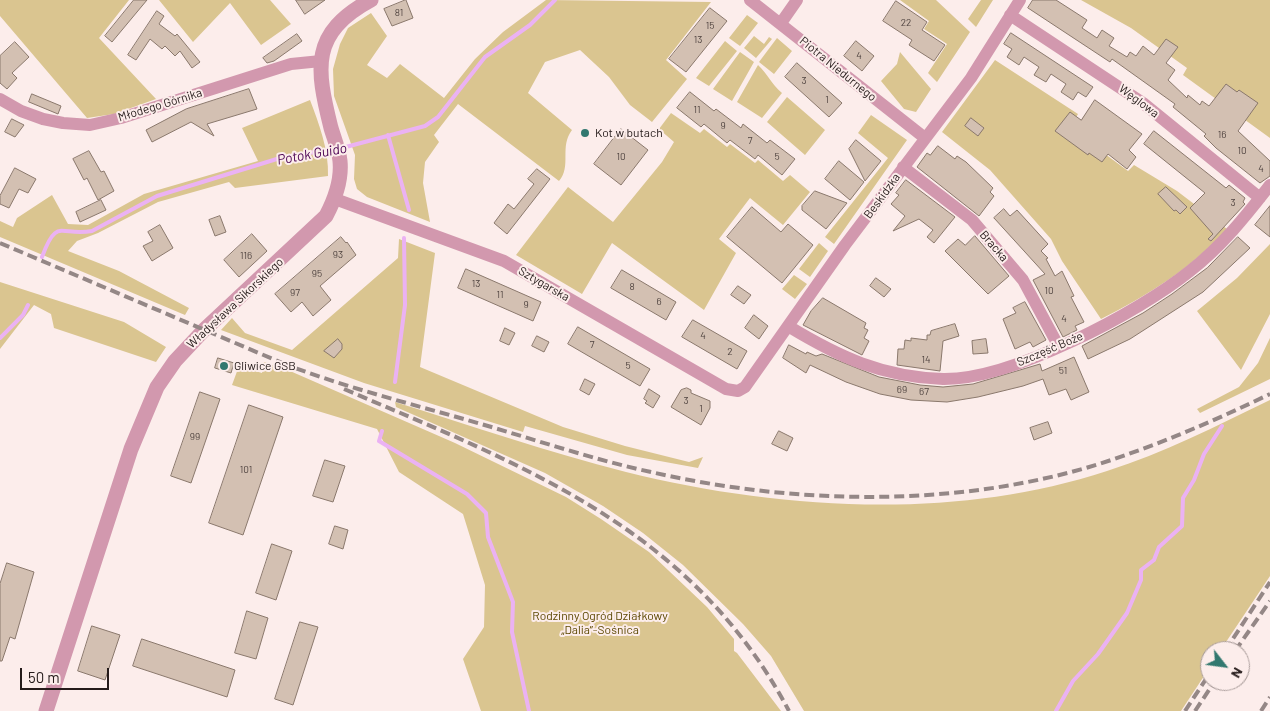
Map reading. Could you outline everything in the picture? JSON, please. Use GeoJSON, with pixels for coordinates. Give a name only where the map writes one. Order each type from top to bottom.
{"type":"FeatureCollection","features":[{"type":"Feature","properties":{"kind":"street","name":"Władysława Sikorskiego"},"geometry":{"type":"LineString","coordinates":[[46,711],[131,449],[157,387],[174,361],[204,330],[326,216],[335,199],[340,176],[340,160],[322,95],[321,61],[327,38],[339,21],[371,0]]}},
{"type":"Feature","properties":{"kind":"street","name":"Piotra Niedurnego"},"geometry":{"type":"LineString","coordinates":[[750,0],[925,138]]}},
{"type":"Feature","properties":{"kind":"street"},"geometry":{"type":"LineString","coordinates":[[780,23],[797,0]]}},
{"type":"Feature","properties":{"kind":"street","name":"Beskidzka"},"geometry":{"type":"LineString","coordinates":[[741,390],[903,167],[971,78],[1020,0]]}},
{"type":"Feature","properties":{"kind":"street","name":"Węglowa"},"geometry":{"type":"LineString","coordinates":[[1010,15],[1143,103],[1260,198]]}},
{"type":"Feature","properties":{"kind":"street","name":"Młodego Górnika"},"geometry":{"type":"LineString","coordinates":[[0,99],[21,112],[43,119],[90,125],[121,118],[291,64],[321,61]]}},
{"type":"Feature","properties":{"kind":"street","name":"Bracka"},"geometry":{"type":"LineString","coordinates":[[903,167],[978,228],[1023,280],[1059,347]]}},
{"type":"Feature","properties":{"kind":"street","name":"Szczęść Boże"},"geometry":{"type":"LineString","coordinates":[[788,326],[829,350],[870,368],[895,374],[944,379],[984,373],[1059,347],[1117,318],[1169,287],[1212,252],[1270,185]]}},
{"type":"Feature","properties":{"kind":"street","name":"Sztygarska"},"geometry":{"type":"LineString","coordinates":[[335,199],[504,261],[726,390],[741,390]]}},
{"type":"Feature","properties":{"kind":"green space"},"geometry":{"type":"Polygon","coordinates":[[[0,0],[129,0],[99,38],[156,99],[114,114],[87,118],[0,16],[0,0]]]}},
{"type":"Feature","properties":{"kind":"green space"},"geometry":{"type":"Polygon","coordinates":[[[159,0],[270,0],[291,24],[261,45],[230,3],[193,42],[159,0]]]}},
{"type":"Feature","properties":{"kind":"green space"},"geometry":{"type":"Polygon","coordinates":[[[546,0],[711,2],[666,60],[687,79],[652,122],[630,105],[609,77],[580,50],[545,62],[528,93],[572,130],[566,143],[565,169],[559,181],[458,104],[434,135],[439,142],[425,162],[423,183],[430,222],[367,197],[357,189],[354,179],[355,155],[334,96],[333,69],[340,44],[348,28],[371,13],[387,36],[367,65],[387,78],[400,64],[444,98],[475,59],[503,32],[546,0]]]}},
{"type":"Feature","properties":{"kind":"green space"},"geometry":{"type":"Polygon","coordinates":[[[900,0],[936,0],[970,32],[937,82],[928,73],[947,44],[924,29],[929,21],[900,0]]]}},
{"type":"Feature","properties":{"kind":"green space"},"geometry":{"type":"Polygon","coordinates":[[[981,0],[993,0],[976,27],[968,19],[981,0]]]}},
{"type":"Feature","properties":{"kind":"green space"},"geometry":{"type":"Polygon","coordinates":[[[1081,0],[1270,0],[1270,138],[1183,75],[1187,68],[1131,28],[1081,0]]]}},
{"type":"Feature","properties":{"kind":"green space"},"geometry":{"type":"Polygon","coordinates":[[[747,15],[758,23],[740,46],[729,38],[747,15]]]}},
{"type":"Feature","properties":{"kind":"green space"},"geometry":{"type":"Polygon","coordinates":[[[754,36],[764,44],[769,37],[772,39],[756,58],[744,48],[754,36]]]}},
{"type":"Feature","properties":{"kind":"green space"},"geometry":{"type":"Polygon","coordinates":[[[777,38],[792,51],[774,74],[759,62],[777,38]]]}},
{"type":"Feature","properties":{"kind":"green space"},"geometry":{"type":"Polygon","coordinates":[[[725,41],[737,51],[709,86],[696,78],[725,41]]]}},
{"type":"Feature","properties":{"kind":"green space"},"geometry":{"type":"Polygon","coordinates":[[[740,52],[754,62],[732,101],[713,89],[740,52]]]}},
{"type":"Feature","properties":{"kind":"green space"},"geometry":{"type":"Polygon","coordinates":[[[900,52],[931,89],[916,112],[904,109],[881,81],[897,64],[900,52]]]}},
{"type":"Feature","properties":{"kind":"green space"},"geometry":{"type":"Polygon","coordinates":[[[995,60],[1078,114],[1070,128],[1128,171],[1134,165],[1177,191],[1227,229],[1184,269],[1152,291],[1101,319],[1062,261],[1051,239],[990,170],[942,132],[995,60]]]}},
{"type":"Feature","properties":{"kind":"green space"},"geometry":{"type":"Polygon","coordinates":[[[758,65],[782,93],[762,118],[737,102],[758,65]]]}},
{"type":"Feature","properties":{"kind":"green space"},"geometry":{"type":"Polygon","coordinates":[[[787,97],[825,130],[805,155],[767,122],[787,97]]]}},
{"type":"Feature","properties":{"kind":"green space"},"geometry":{"type":"Polygon","coordinates":[[[310,100],[325,147],[328,176],[235,188],[229,182],[158,202],[98,233],[77,241],[68,251],[119,271],[189,308],[185,315],[0,237],[0,221],[13,227],[17,218],[52,195],[68,224],[88,225],[144,194],[258,161],[242,128],[310,100]]]}},
{"type":"Feature","properties":{"kind":"green space"},"geometry":{"type":"Polygon","coordinates":[[[671,113],[700,133],[704,129],[727,147],[730,144],[755,163],[758,160],[783,181],[790,175],[810,192],[783,225],[750,198],[719,239],[736,253],[704,310],[612,243],[582,294],[516,255],[568,187],[613,222],[662,162],[674,142],[659,129],[671,113]]]}},
{"type":"Feature","properties":{"kind":"green space"},"geometry":{"type":"Polygon","coordinates":[[[871,115],[907,140],[834,244],[825,237],[888,158],[858,133],[871,115]]]}},
{"type":"Feature","properties":{"kind":"green space"},"geometry":{"type":"Polygon","coordinates":[[[399,239],[435,253],[420,367],[563,427],[625,446],[689,462],[703,457],[698,468],[627,455],[525,426],[523,432],[364,383],[221,330],[232,318],[245,333],[292,350],[398,258],[399,239]]]}},
{"type":"Feature","properties":{"kind":"green space"},"geometry":{"type":"Polygon","coordinates":[[[819,243],[828,251],[810,277],[799,269],[819,243]]]}},
{"type":"Feature","properties":{"kind":"green space"},"geometry":{"type":"Polygon","coordinates":[[[1270,244],[1270,314],[1241,370],[1197,311],[1237,278],[1270,244]]]}},
{"type":"Feature","properties":{"kind":"green space"},"geometry":{"type":"Polygon","coordinates":[[[794,275],[807,284],[795,299],[782,289],[794,275]]]}},
{"type":"Feature","properties":{"kind":"green space"},"geometry":{"type":"Polygon","coordinates":[[[0,282],[124,322],[166,347],[156,362],[54,328],[51,314],[34,305],[0,349],[0,282]]]}},
{"type":"Feature","properties":{"kind":"green space"},"geometry":{"type":"Polygon","coordinates":[[[1270,338],[1270,379],[1200,413],[1197,409],[1239,387],[1258,363],[1270,338]]]}},
{"type":"Feature","properties":{"kind":"green space","name":"Rodzinny Ogród Działkowy „Dalia”-Sośnica"},"geometry":{"type":"Polygon","coordinates":[[[264,362],[290,371],[455,443],[566,497],[601,519],[649,552],[707,607],[734,639],[734,651],[781,711],[481,711],[463,659],[484,627],[485,585],[463,514],[399,472],[377,429],[232,385],[239,366],[262,373],[264,362]]]}},
{"type":"Feature","properties":{"kind":"green space"},"geometry":{"type":"Polygon","coordinates":[[[1270,400],[1270,576],[1227,641],[1200,641],[1200,682],[1181,711],[804,711],[771,656],[743,624],[683,565],[643,533],[603,506],[545,473],[396,407],[395,402],[568,456],[626,472],[685,485],[745,495],[806,502],[867,504],[929,503],[989,498],[1049,487],[1107,471],[1149,456],[1270,400]]]}},
{"type":"Feature","properties":{"kind":"building"},"geometry":{"type":"Polygon","coordinates":[[[134,0],[147,0],[112,42],[105,36],[134,0]]]}},
{"type":"Feature","properties":{"kind":"building"},"geometry":{"type":"Polygon","coordinates":[[[296,0],[325,0],[305,14],[296,0]]]}},
{"type":"Feature","properties":{"kind":"building"},"geometry":{"type":"Polygon","coordinates":[[[406,0],[413,18],[392,26],[384,9],[406,0]]]}},
{"type":"Feature","properties":{"kind":"building"},"geometry":{"type":"Polygon","coordinates":[[[1033,0],[1056,0],[1087,20],[1082,28],[1097,38],[1102,30],[1114,38],[1109,46],[1127,57],[1130,52],[1136,56],[1143,46],[1154,55],[1166,39],[1178,47],[1166,63],[1175,70],[1168,80],[1187,98],[1188,95],[1200,105],[1202,101],[1209,106],[1226,84],[1258,103],[1238,131],[1270,161],[1270,176],[1260,183],[1216,148],[1204,136],[1206,134],[1173,107],[1175,104],[1112,59],[1110,62],[1028,8],[1033,0]]]}},
{"type":"Feature","properties":{"kind":"building"},"geometry":{"type":"Polygon","coordinates":[[[896,1],[927,22],[922,30],[945,45],[934,61],[909,45],[912,40],[883,21],[896,1]]]}},
{"type":"Feature","properties":{"kind":"building"},"geometry":{"type":"Polygon","coordinates":[[[710,8],[727,21],[686,72],[669,59],[710,8]]]}},
{"type":"Feature","properties":{"kind":"building"},"geometry":{"type":"Polygon","coordinates":[[[157,11],[164,16],[159,24],[175,36],[177,34],[200,62],[192,68],[180,51],[175,56],[165,46],[162,49],[150,39],[136,60],[128,55],[157,11]]]}},
{"type":"Feature","properties":{"kind":"building"},"geometry":{"type":"Polygon","coordinates":[[[1011,33],[1093,87],[1086,97],[1078,92],[1073,100],[1061,92],[1066,84],[1051,74],[1046,82],[1034,75],[1039,67],[1024,57],[1019,65],[1007,57],[1012,49],[1004,44],[1011,33]]]}},
{"type":"Feature","properties":{"kind":"building"},"geometry":{"type":"Polygon","coordinates":[[[297,34],[302,41],[274,61],[267,63],[263,58],[297,34]]]}},
{"type":"Feature","properties":{"kind":"building"},"geometry":{"type":"Polygon","coordinates":[[[856,41],[874,56],[862,71],[844,56],[856,41]]]}},
{"type":"Feature","properties":{"kind":"building"},"geometry":{"type":"Polygon","coordinates":[[[15,42],[29,57],[12,73],[17,78],[7,89],[0,83],[0,56],[15,42]]]}},
{"type":"Feature","properties":{"kind":"building"},"geometry":{"type":"Polygon","coordinates":[[[797,63],[842,103],[829,117],[785,77],[797,63]]]}},
{"type":"Feature","properties":{"kind":"building"},"geometry":{"type":"Polygon","coordinates":[[[249,89],[257,109],[207,124],[214,136],[191,122],[152,142],[146,130],[186,109],[249,89]]]}},
{"type":"Feature","properties":{"kind":"building"},"geometry":{"type":"Polygon","coordinates":[[[690,92],[714,111],[716,109],[741,128],[743,124],[767,143],[770,140],[795,159],[782,175],[758,155],[755,159],[730,140],[727,143],[704,124],[701,127],[677,108],[690,92]]]}},
{"type":"Feature","properties":{"kind":"building"},"geometry":{"type":"Polygon","coordinates":[[[32,94],[61,106],[58,114],[29,102],[32,94]]]}},
{"type":"Feature","properties":{"kind":"building"},"geometry":{"type":"Polygon","coordinates":[[[1095,100],[1142,134],[1129,150],[1136,157],[1127,169],[1108,154],[1102,162],[1089,153],[1088,155],[1055,131],[1070,112],[1081,120],[1095,100]]]}},
{"type":"Feature","properties":{"kind":"building"},"geometry":{"type":"Polygon","coordinates":[[[971,118],[984,128],[978,136],[965,126],[971,118]]]}},
{"type":"Feature","properties":{"kind":"building"},"geometry":{"type":"Polygon","coordinates":[[[12,119],[24,125],[15,137],[5,132],[12,119]]]}},
{"type":"Feature","properties":{"kind":"building"},"geometry":{"type":"Polygon","coordinates":[[[621,129],[648,150],[621,185],[594,164],[621,129]]]}},
{"type":"Feature","properties":{"kind":"building"},"geometry":{"type":"Polygon","coordinates":[[[1154,131],[1226,188],[1229,185],[1245,198],[1243,202],[1245,204],[1211,241],[1208,239],[1213,234],[1190,208],[1205,193],[1144,144],[1154,131]]]}},
{"type":"Feature","properties":{"kind":"building"},"geometry":{"type":"Polygon","coordinates":[[[856,140],[881,161],[865,181],[849,149],[856,140]]]}},
{"type":"Feature","properties":{"kind":"building"},"geometry":{"type":"Polygon","coordinates":[[[938,146],[955,159],[957,156],[966,162],[993,188],[990,192],[994,196],[979,216],[917,167],[927,153],[930,155],[938,146]]]}},
{"type":"Feature","properties":{"kind":"building"},"geometry":{"type":"Polygon","coordinates":[[[89,151],[101,172],[104,171],[114,191],[98,200],[87,178],[84,180],[73,159],[89,151]]]}},
{"type":"Feature","properties":{"kind":"building"},"geometry":{"type":"Polygon","coordinates":[[[839,161],[864,182],[850,200],[825,179],[839,161]]]}},
{"type":"Feature","properties":{"kind":"building"},"geometry":{"type":"Polygon","coordinates":[[[15,168],[36,179],[28,193],[19,189],[9,208],[0,204],[0,196],[15,168]]]}},
{"type":"Feature","properties":{"kind":"building"},"geometry":{"type":"Polygon","coordinates":[[[537,169],[550,179],[507,234],[494,223],[508,204],[514,209],[534,184],[528,179],[537,169]]]}},
{"type":"Feature","properties":{"kind":"building"},"geometry":{"type":"Polygon","coordinates":[[[906,180],[955,217],[934,243],[927,237],[933,230],[919,219],[893,231],[905,216],[891,204],[899,195],[896,193],[906,180]]]}},
{"type":"Feature","properties":{"kind":"building"},"geometry":{"type":"Polygon","coordinates":[[[1166,187],[1187,207],[1180,214],[1176,210],[1174,211],[1158,194],[1166,187]]]}},
{"type":"Feature","properties":{"kind":"building"},"geometry":{"type":"Polygon","coordinates":[[[815,191],[847,203],[826,229],[802,210],[802,206],[815,191]]]}},
{"type":"Feature","properties":{"kind":"building"},"geometry":{"type":"Polygon","coordinates":[[[101,200],[106,210],[80,222],[76,212],[101,200]]]}},
{"type":"Feature","properties":{"kind":"building"},"geometry":{"type":"Polygon","coordinates":[[[1270,206],[1270,237],[1255,225],[1270,206]]]}},
{"type":"Feature","properties":{"kind":"building"},"geometry":{"type":"Polygon","coordinates":[[[752,207],[781,232],[788,224],[813,245],[782,283],[727,237],[752,207]]]}},
{"type":"Feature","properties":{"kind":"building"},"geometry":{"type":"Polygon","coordinates":[[[1004,209],[1010,216],[1017,210],[1048,244],[1041,251],[1048,258],[1046,259],[1055,276],[1062,271],[1074,296],[1071,297],[1084,322],[1075,326],[1077,330],[1063,337],[1033,280],[1045,274],[994,218],[1004,209]]]}},
{"type":"Feature","properties":{"kind":"building"},"geometry":{"type":"Polygon","coordinates":[[[220,216],[226,232],[215,236],[209,220],[220,216]]]}},
{"type":"Feature","properties":{"kind":"building"},"geometry":{"type":"Polygon","coordinates":[[[160,225],[173,248],[152,261],[143,246],[153,241],[148,232],[160,225]]]}},
{"type":"Feature","properties":{"kind":"building"},"geometry":{"type":"Polygon","coordinates":[[[252,234],[267,251],[239,277],[224,260],[252,234]]]}},
{"type":"Feature","properties":{"kind":"building"},"geometry":{"type":"Polygon","coordinates":[[[975,236],[1009,276],[988,294],[945,251],[958,239],[965,245],[975,236]]]}},
{"type":"Feature","properties":{"kind":"building"},"geometry":{"type":"Polygon","coordinates":[[[341,237],[356,255],[320,286],[331,300],[313,316],[302,302],[291,312],[275,294],[341,237]]]}},
{"type":"Feature","properties":{"kind":"building"},"geometry":{"type":"Polygon","coordinates":[[[1238,237],[1250,248],[1203,292],[1130,339],[1088,359],[1082,346],[1143,313],[1172,294],[1207,268],[1238,237]]]}},
{"type":"Feature","properties":{"kind":"building"},"geometry":{"type":"Polygon","coordinates":[[[466,269],[541,302],[533,321],[458,288],[466,269]]]}},
{"type":"Feature","properties":{"kind":"building"},"geometry":{"type":"Polygon","coordinates":[[[622,270],[676,302],[666,320],[611,288],[622,270]]]}},
{"type":"Feature","properties":{"kind":"building"},"geometry":{"type":"Polygon","coordinates":[[[876,278],[891,289],[884,297],[870,286],[876,278]]]}},
{"type":"Feature","properties":{"kind":"building"},"geometry":{"type":"Polygon","coordinates":[[[738,286],[751,295],[744,304],[731,295],[738,286]]]}},
{"type":"Feature","properties":{"kind":"building"},"geometry":{"type":"Polygon","coordinates":[[[823,298],[866,323],[864,328],[868,330],[864,338],[869,341],[862,355],[803,325],[811,311],[823,298]]]}},
{"type":"Feature","properties":{"kind":"building"},"geometry":{"type":"Polygon","coordinates":[[[1025,302],[1046,340],[1033,347],[1030,342],[1015,349],[1003,319],[1016,313],[1013,308],[1025,302]]]}},
{"type":"Feature","properties":{"kind":"building"},"geometry":{"type":"Polygon","coordinates":[[[754,315],[768,326],[759,339],[745,328],[754,315]]]}},
{"type":"Feature","properties":{"kind":"building"},"geometry":{"type":"Polygon","coordinates":[[[693,320],[747,351],[737,369],[682,337],[693,320]]]}},
{"type":"Feature","properties":{"kind":"building"},"geometry":{"type":"Polygon","coordinates":[[[955,324],[959,336],[943,341],[940,371],[897,365],[898,349],[904,349],[905,340],[911,341],[911,338],[927,340],[927,335],[930,335],[931,331],[955,324]]]}},
{"type":"Feature","properties":{"kind":"building"},"geometry":{"type":"Polygon","coordinates":[[[578,327],[650,369],[640,386],[568,344],[578,327]]]}},
{"type":"Feature","properties":{"kind":"building"},"geometry":{"type":"Polygon","coordinates":[[[505,328],[515,333],[509,345],[500,341],[505,328]]]}},
{"type":"Feature","properties":{"kind":"building"},"geometry":{"type":"Polygon","coordinates":[[[537,336],[549,342],[544,352],[532,346],[537,336]]]}},
{"type":"Feature","properties":{"kind":"building"},"geometry":{"type":"Polygon","coordinates":[[[338,339],[342,344],[342,349],[334,358],[324,351],[338,339]]]}},
{"type":"Feature","properties":{"kind":"building"},"geometry":{"type":"Polygon","coordinates":[[[986,339],[988,353],[973,354],[972,341],[986,339]]]}},
{"type":"Feature","properties":{"kind":"building"},"geometry":{"type":"Polygon","coordinates":[[[789,345],[806,354],[807,352],[816,356],[822,354],[879,377],[920,385],[943,387],[973,384],[1040,364],[1042,371],[1074,357],[1089,392],[1071,400],[1066,389],[1049,395],[1043,379],[978,397],[947,402],[911,400],[880,394],[846,382],[810,365],[806,373],[783,358],[789,345]]]}},
{"type":"Feature","properties":{"kind":"building","name":"Gliwice GSB"},"geometry":{"type":"Polygon","coordinates":[[[218,358],[234,363],[231,373],[215,368],[218,358]]]}},
{"type":"Feature","properties":{"kind":"building"},"geometry":{"type":"Polygon","coordinates":[[[585,379],[595,384],[589,395],[580,390],[585,379]]]}},
{"type":"Feature","properties":{"kind":"building"},"geometry":{"type":"Polygon","coordinates":[[[687,388],[691,390],[691,393],[710,401],[710,408],[701,425],[671,407],[681,390],[687,388]]]}},
{"type":"Feature","properties":{"kind":"building"},"geometry":{"type":"Polygon","coordinates":[[[649,389],[660,396],[653,408],[645,403],[647,401],[644,399],[649,389]]]}},
{"type":"Feature","properties":{"kind":"building"},"geometry":{"type":"Polygon","coordinates":[[[200,392],[220,399],[191,483],[171,476],[200,392]]]}},
{"type":"Feature","properties":{"kind":"building"},"geometry":{"type":"Polygon","coordinates":[[[249,405],[283,417],[243,535],[209,523],[249,405]]]}},
{"type":"Feature","properties":{"kind":"building"},"geometry":{"type":"Polygon","coordinates":[[[1048,422],[1052,433],[1034,440],[1030,428],[1048,422]]]}},
{"type":"Feature","properties":{"kind":"building"},"geometry":{"type":"Polygon","coordinates":[[[779,431],[793,438],[787,451],[772,444],[779,431]]]}},
{"type":"Feature","properties":{"kind":"building"},"geometry":{"type":"Polygon","coordinates":[[[325,460],[345,466],[333,502],[313,496],[325,460]]]}},
{"type":"Feature","properties":{"kind":"building"},"geometry":{"type":"Polygon","coordinates":[[[335,526],[348,530],[343,549],[329,544],[335,526]]]}},
{"type":"Feature","properties":{"kind":"building"},"geometry":{"type":"Polygon","coordinates":[[[272,544],[292,551],[276,600],[256,593],[272,544]]]}},
{"type":"Feature","properties":{"kind":"building"},"geometry":{"type":"Polygon","coordinates":[[[7,563],[34,572],[15,639],[10,637],[2,661],[0,661],[0,584],[7,563]]]}},
{"type":"Feature","properties":{"kind":"building"},"geometry":{"type":"Polygon","coordinates":[[[247,611],[268,618],[256,659],[235,653],[247,611]]]}},
{"type":"Feature","properties":{"kind":"building"},"geometry":{"type":"Polygon","coordinates":[[[300,622],[318,627],[293,705],[275,699],[300,622]]]}},
{"type":"Feature","properties":{"kind":"building"},"geometry":{"type":"Polygon","coordinates":[[[92,626],[120,635],[105,680],[78,671],[92,626]]]}},
{"type":"Feature","properties":{"kind":"building"},"geometry":{"type":"Polygon","coordinates":[[[142,639],[235,670],[227,697],[133,666],[142,639]]]}},
{"type":"Feature","properties":{"kind":"waterway","name":"Potok Guido"},"geometry":{"type":"LineString","coordinates":[[342,148],[425,126],[438,117],[485,57],[530,25],[555,0]]}},
{"type":"Feature","properties":{"kind":"waterway"},"geometry":{"type":"LineString","coordinates":[[388,135],[409,210]]}},
{"type":"Feature","properties":{"kind":"waterway","name":"Potok Guido"},"geometry":{"type":"LineString","coordinates":[[42,257],[47,244],[56,232],[92,231],[157,196],[280,158],[333,149]]}},
{"type":"Feature","properties":{"kind":"waterway"},"geometry":{"type":"LineString","coordinates":[[395,382],[405,305],[404,238]]}},
{"type":"Feature","properties":{"kind":"waterway","name":"Potok Guido"},"geometry":{"type":"LineString","coordinates":[[0,338],[23,315],[28,305]]}},
{"type":"Feature","properties":{"kind":"waterway"},"geometry":{"type":"LineString","coordinates":[[1056,711],[1073,681],[1098,654],[1127,613],[1141,580],[1141,570],[1154,560],[1159,547],[1182,526],[1183,498],[1194,480],[1204,454],[1222,426]]}},
{"type":"Feature","properties":{"kind":"waterway"},"geometry":{"type":"LineString","coordinates":[[382,431],[379,441],[467,494],[486,513],[488,537],[513,602],[512,632],[529,711]]}},
{"type":"Feature","properties":{"kind":"railway"},"geometry":{"type":"LineString","coordinates":[[0,243],[287,365]]}},
{"type":"Feature","properties":{"kind":"railway"},"geometry":{"type":"LineString","coordinates":[[282,363],[359,389],[630,467],[706,483],[762,491],[819,496],[933,495],[990,488],[1045,478],[1099,464],[1143,449],[1207,423],[1270,394]]}},
{"type":"Feature","properties":{"kind":"railway"},"geometry":{"type":"LineString","coordinates":[[344,389],[476,446],[538,476],[598,510],[653,549],[704,594],[749,648],[789,711]]}},
{"type":"Feature","properties":{"kind":"railway"},"geometry":{"type":"LineString","coordinates":[[1232,641],[1270,582]]}},
{"type":"Feature","properties":{"kind":"railway"},"geometry":{"type":"LineString","coordinates":[[1242,641],[1270,601]]}},
{"type":"Feature","properties":{"kind":"railway"},"geometry":{"type":"LineString","coordinates":[[1185,711],[1200,688]]}},
{"type":"Feature","properties":{"kind":"railway"},"geometry":{"type":"LineString","coordinates":[[1195,711],[1208,691]]}},
{"type":"Feature","properties":{"kind":"railway"},"geometry":{"type":"LineString","coordinates":[[1261,711],[1270,697]]}},
{"type":"Feature","properties":{"kind":"place","name":"Kot w butach"},"geometry":{"type":"Point","coordinates":[585,133]}},
{"type":"Feature","properties":{"kind":"place","name":"Gliwice GSB"},"geometry":{"type":"Point","coordinates":[224,366]}}]}
